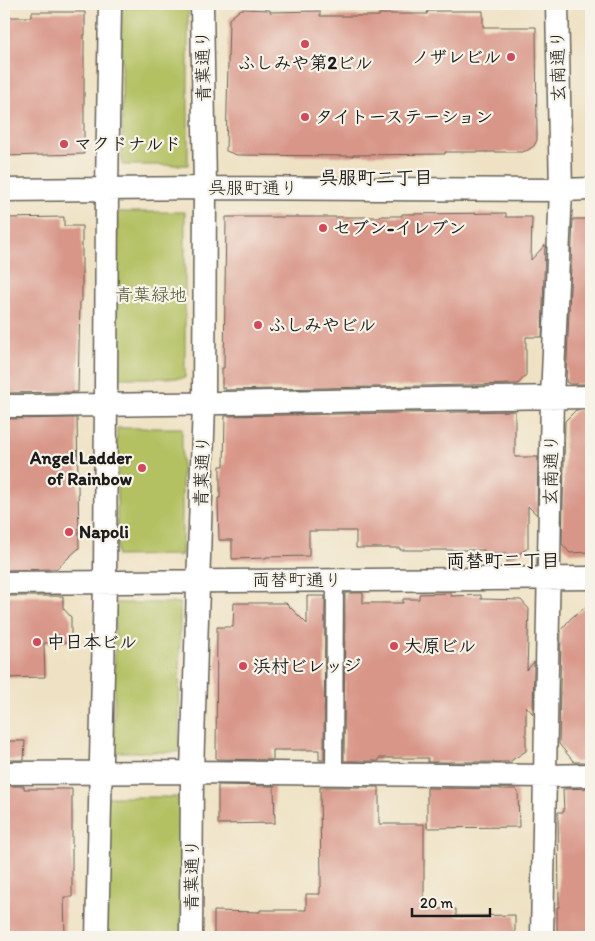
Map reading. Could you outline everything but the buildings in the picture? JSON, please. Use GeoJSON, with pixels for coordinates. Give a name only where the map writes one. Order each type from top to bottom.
{"type":"FeatureCollection","features":[{"type":"Feature","properties":{"kind":"street"},"geometry":{"type":"LineString","coordinates":[[97,937],[105,583],[110,4]]}},
{"type":"Feature","properties":{"kind":"street","name":"青葉通り"},"geometry":{"type":"LineString","coordinates":[[191,937],[192,772],[204,403],[205,188],[202,4]]}},
{"type":"Feature","properties":{"kind":"street","name":"玄南通り"},"geometry":{"type":"LineString","coordinates":[[542,937],[552,398],[561,190],[557,4]]}},
{"type":"Feature","properties":{"kind":"street","name":"呉服町通り"},"geometry":{"type":"LineString","coordinates":[[4,190],[107,188],[591,189]]}},
{"type":"Feature","properties":{"kind":"street"},"geometry":{"type":"LineString","coordinates":[[4,406],[106,406],[591,397]]}},
{"type":"Feature","properties":{"kind":"street","name":"両替町通り"},"geometry":{"type":"LineString","coordinates":[[4,583],[591,578]]}},
{"type":"Feature","properties":{"kind":"street"},"geometry":{"type":"LineString","coordinates":[[334,774],[335,580]]}},
{"type":"Feature","properties":{"kind":"street"},"geometry":{"type":"LineString","coordinates":[[4,773],[192,772],[591,775]]}},
{"type":"Feature","properties":{"kind":"green space"},"geometry":{"type":"Polygon","coordinates":[[[188,7],[188,165],[122,165],[122,8],[188,7]]]}},
{"type":"Feature","properties":{"kind":"green space","name":"青葉緑地"},"geometry":{"type":"Polygon","coordinates":[[[117,212],[185,212],[185,378],[117,378],[117,212]]]}},
{"type":"Feature","properties":{"kind":"green space"},"geometry":{"type":"Polygon","coordinates":[[[117,428],[182,428],[182,555],[117,556],[117,428]]]}},
{"type":"Feature","properties":{"kind":"green space"},"geometry":{"type":"Polygon","coordinates":[[[115,603],[180,603],[179,752],[114,752],[115,603]]]}},
{"type":"Feature","properties":{"kind":"green space"},"geometry":{"type":"Polygon","coordinates":[[[107,797],[182,797],[181,937],[106,937],[107,797]]]}},
{"type":"Feature","properties":{"kind":"place","name":"ふしみや第2ビル"},"geometry":{"type":"Point","coordinates":[305,44]}},
{"type":"Feature","properties":{"kind":"place","name":"ノザレビル"},"geometry":{"type":"Point","coordinates":[511,57]}},
{"type":"Feature","properties":{"kind":"place","name":"タイトーステーション"},"geometry":{"type":"Point","coordinates":[305,117]}},
{"type":"Feature","properties":{"kind":"place","name":"マクドナルド"},"geometry":{"type":"Point","coordinates":[64,144]}},
{"type":"Feature","properties":{"kind":"place","name":"セブン-イレブン"},"geometry":{"type":"Point","coordinates":[323,228]}},
{"type":"Feature","properties":{"kind":"place","name":"ふしみやビル"},"geometry":{"type":"Point","coordinates":[258,325]}},
{"type":"Feature","properties":{"kind":"place","name":"Angel Ladder of Rainbow"},"geometry":{"type":"Point","coordinates":[142,468]}},
{"type":"Feature","properties":{"kind":"place","name":"Napoli"},"geometry":{"type":"Point","coordinates":[69,532]}},
{"type":"Feature","properties":{"kind":"place","name":"中日本ビル"},"geometry":{"type":"Point","coordinates":[37,642]}},
{"type":"Feature","properties":{"kind":"place","name":"大原ビル"},"geometry":{"type":"Point","coordinates":[394,646]}},
{"type":"Feature","properties":{"kind":"place","name":"浜村ビレッジ"},"geometry":{"type":"Point","coordinates":[243,666]}},
{"type":"Feature","properties":{"kind":"district","name":"呉服町二丁目"},"geometry":{"type":"Point","coordinates":[376,177]}},
{"type":"Feature","properties":{"kind":"district","name":"両替町二丁目"},"geometry":{"type":"Point","coordinates":[503,560]}}]}
